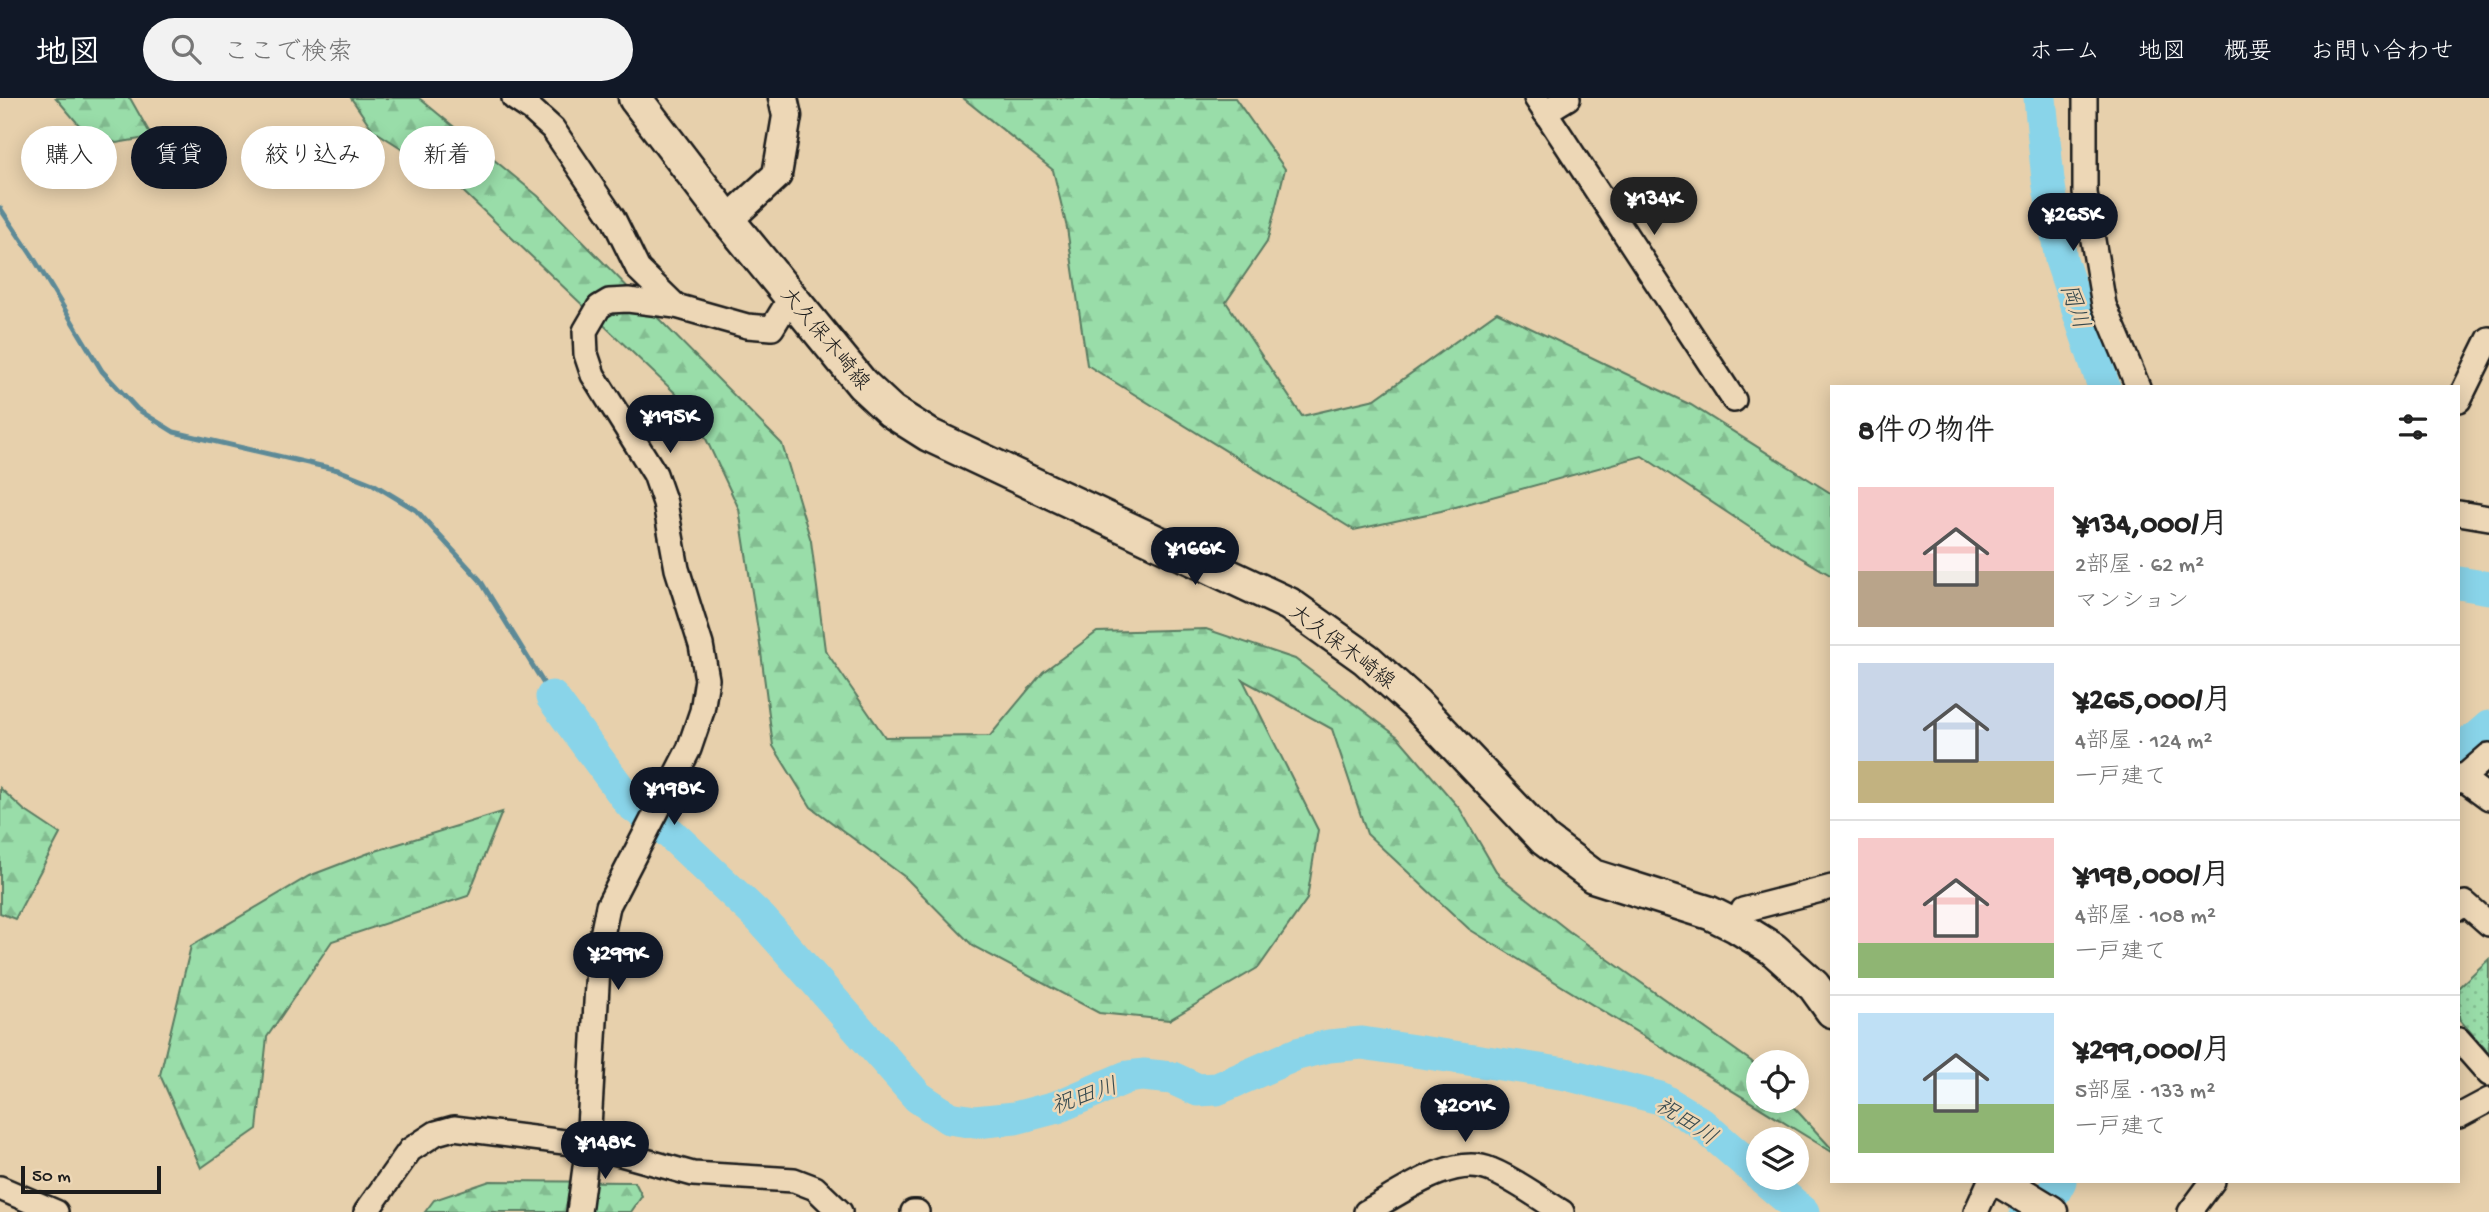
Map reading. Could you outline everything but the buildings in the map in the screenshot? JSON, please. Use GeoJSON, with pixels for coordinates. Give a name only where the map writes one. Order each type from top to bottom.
{"type":"FeatureCollection","features":[{"type":"Feature","properties":{"kind":"main road","name":"大久保木崎線"},"geometry":{"type":"LineString","coordinates":[[635,98],[728,220],[862,384],[891,411],[929,435],[1289,604],[1366,659],[1416,704],[1545,840],[1593,876],[1710,913],[1736,926],[1773,949],[1814,986],[1830,1008]]}},
{"type":"Feature","properties":{"kind":"main road"},"geometry":{"type":"LineString","coordinates":[[2003,1183],[2042,1206]]}},
{"type":"Feature","properties":{"kind":"street"},"geometry":{"type":"LineString","coordinates":[[514,98],[553,129],[613,218],[638,269],[676,306]]}},
{"type":"Feature","properties":{"kind":"street"},"geometry":{"type":"LineString","coordinates":[[728,220],[777,175],[787,116],[783,98]]}},
{"type":"Feature","properties":{"kind":"street"},"geometry":{"type":"LineString","coordinates":[[1568,98],[1541,105],[1734,400]]}},
{"type":"Feature","properties":{"kind":"street"},"geometry":{"type":"LineString","coordinates":[[2085,98],[2085,193],[2104,304],[2137,385]]}},
{"type":"Feature","properties":{"kind":"street"},"geometry":{"type":"LineString","coordinates":[[579,1212],[588,1145],[599,950],[608,906],[689,749],[706,692],[701,645],[677,569],[665,503],[655,474],[593,375],[584,341],[585,331],[599,307],[610,301],[628,300],[676,306],[747,326],[772,328],[791,297]]}},
{"type":"Feature","properties":{"kind":"street"},"geometry":{"type":"LineString","coordinates":[[2460,398],[2489,339]]}},
{"type":"Feature","properties":{"kind":"street"},"geometry":{"type":"LineString","coordinates":[[2460,513],[2489,518]]}},
{"type":"Feature","properties":{"kind":"street"},"geometry":{"type":"LineString","coordinates":[[2489,755],[2460,778],[2489,798]]}},
{"type":"Feature","properties":{"kind":"street"},"geometry":{"type":"LineString","coordinates":[[1736,926],[1743,910],[1830,888]]}},
{"type":"Feature","properties":{"kind":"street"},"geometry":{"type":"LineString","coordinates":[[2460,907],[2465,903],[2489,924]]}},
{"type":"Feature","properties":{"kind":"street"},"geometry":{"type":"LineString","coordinates":[[2460,1041],[2489,1074]]}},
{"type":"Feature","properties":{"kind":"street"},"geometry":{"type":"LineString","coordinates":[[2460,1115],[2489,1100]]}},
{"type":"Feature","properties":{"kind":"street"},"geometry":{"type":"LineString","coordinates":[[366,1212],[410,1150],[436,1133],[454,1128],[588,1145],[693,1174],[794,1180],[815,1188],[840,1212]]}},
{"type":"Feature","properties":{"kind":"street"},"geometry":{"type":"LineString","coordinates":[[1366,1212],[1436,1173],[1467,1165],[1490,1169],[1562,1212]]}},
{"type":"Feature","properties":{"kind":"street"},"geometry":{"type":"LineString","coordinates":[[1976,1212],[1989,1183]]}},
{"type":"Feature","properties":{"kind":"street"},"geometry":{"type":"LineString","coordinates":[[2190,1212],[2212,1183]]}},
{"type":"Feature","properties":{"kind":"street"},"geometry":{"type":"LineString","coordinates":[[0,1188],[56,1212]]}},
{"type":"Feature","properties":{"kind":"green space"},"geometry":{"type":"Polygon","coordinates":[[[56,98],[130,98],[146,126],[131,126],[131,140],[117,143],[117,126],[79,125],[56,98]]]}},
{"type":"Feature","properties":{"kind":"green space"},"geometry":{"type":"Polygon","coordinates":[[[351,98],[419,98],[453,126],[399,126],[399,147],[385,138],[385,126],[370,126],[351,98]]]}},
{"type":"Feature","properties":{"kind":"green space"},"geometry":{"type":"Polygon","coordinates":[[[963,98],[1235,98],[1285,169],[1267,242],[1226,302],[1302,416],[1375,399],[1497,312],[1691,405],[1830,493],[1830,575],[1749,527],[1642,456],[1441,511],[1354,530],[1087,365],[1067,228],[1053,170],[963,98]]]}},
{"type":"Feature","properties":{"kind":"green space"},"geometry":{"type":"Polygon","coordinates":[[[495,161],[538,196],[782,444],[811,541],[825,650],[885,737],[990,736],[1043,672],[1097,632],[1206,629],[1295,659],[1398,737],[1460,809],[1499,876],[1570,932],[1746,1057],[1746,1099],[1469,929],[1367,834],[1332,729],[1243,680],[1318,830],[1307,899],[1259,967],[1169,1020],[1099,1013],[973,946],[905,877],[811,807],[773,746],[739,509],[692,409],[461,189],[495,189],[495,161]]]}},
{"type":"Feature","properties":{"kind":"green space"},"geometry":{"type":"Polygon","coordinates":[[[0,788],[24,810],[60,834],[15,919],[0,913],[0,788]]]}},
{"type":"Feature","properties":{"kind":"green space"},"geometry":{"type":"Polygon","coordinates":[[[502,812],[468,896],[332,941],[267,1037],[257,1129],[201,1168],[160,1075],[191,946],[309,876],[369,853],[502,812]]]}},
{"type":"Feature","properties":{"kind":"green space"},"geometry":{"type":"Polygon","coordinates":[[[2489,959],[2489,1053],[2460,1020],[2460,986],[2489,959]]]}},
{"type":"Feature","properties":{"kind":"green space"},"geometry":{"type":"Polygon","coordinates":[[[1769,1113],[1799,1113],[1830,1147],[1830,1151],[1809,1138],[1809,1127],[1791,1127],[1769,1113]]]}},
{"type":"Feature","properties":{"kind":"green space"},"geometry":{"type":"Polygon","coordinates":[[[490,1181],[635,1182],[642,1196],[631,1212],[425,1212],[434,1200],[490,1181]]]}},
{"type":"Feature","properties":{"kind":"waterway","name":"岡川"},"geometry":{"type":"LineString","coordinates":[[2040,98],[2048,180],[2061,260],[2103,385]]}},
{"type":"Feature","properties":{"kind":"waterway"},"geometry":{"type":"LineString","coordinates":[[0,208],[102,371],[137,409],[174,432],[338,470],[373,484],[416,510],[480,580],[552,697]]}},
{"type":"Feature","properties":{"kind":"waterway","name":"岡川"},"geometry":{"type":"LineString","coordinates":[[2460,583],[2489,588]]}},
{"type":"Feature","properties":{"kind":"waterway","name":"祝田川"},"geometry":{"type":"LineString","coordinates":[[552,697],[630,803],[671,834],[761,919],[918,1097],[949,1118],[975,1122],[1015,1118],[1057,1107],[1127,1077],[1143,1075],[1172,1078],[1198,1090],[1217,1089],[1297,1054],[1329,1046],[1362,1043],[1566,1074],[1660,1098],[1699,1122],[1746,1163]]}},
{"type":"Feature","properties":{"kind":"waterway","name":"祝田川"},"geometry":{"type":"LineString","coordinates":[[2460,746],[2473,741],[2489,727]]}},
{"type":"Feature","properties":{"kind":"waterway","name":"祝田川"},"geometry":{"type":"LineString","coordinates":[[2026,1212],[2054,1192],[2059,1183]]}},
{"type":"Feature","properties":{"kind":"waterway","name":"祝田川"},"geometry":{"type":"LineString","coordinates":[[1777,1190],[1803,1212]]}}]}
